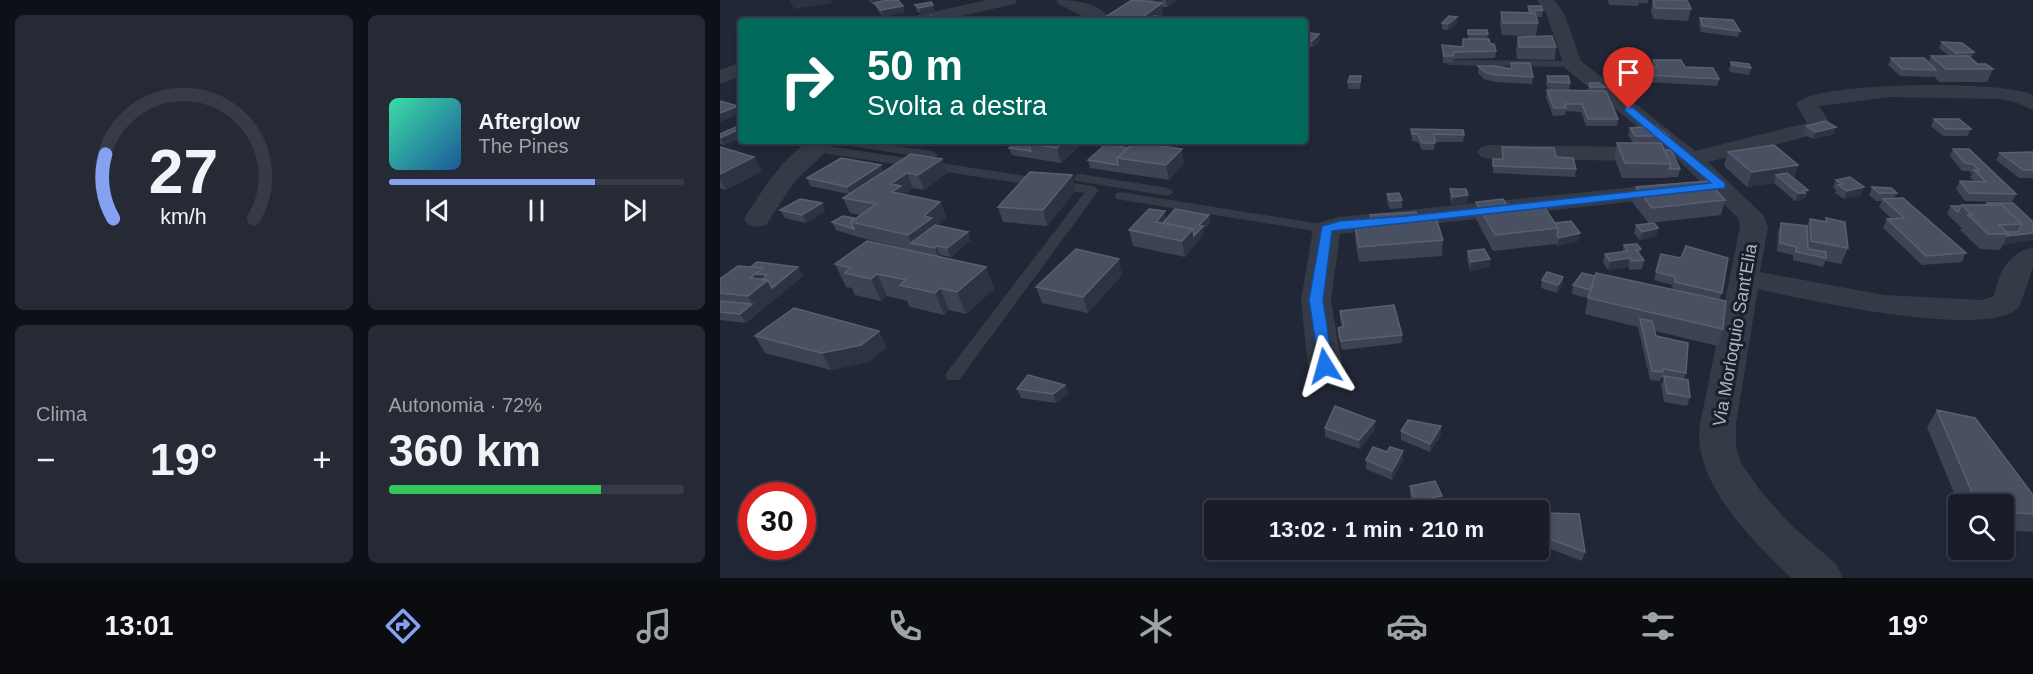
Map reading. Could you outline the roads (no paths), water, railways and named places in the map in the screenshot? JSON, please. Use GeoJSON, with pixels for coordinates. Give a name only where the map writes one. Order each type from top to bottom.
{"type":"FeatureCollection","features":[{"type":"Feature","properties":{"kind":"street"},"geometry":{"type":"LineString","coordinates":[[929,18],[1009,0]]}},
{"type":"Feature","properties":{"kind":"street"},"geometry":{"type":"LineString","coordinates":[[1064,0],[1100,18]]}},
{"type":"Feature","properties":{"kind":"street"},"geometry":{"type":"LineString","coordinates":[[1545,0],[1555,13],[1572,64]]}},
{"type":"Feature","properties":{"kind":"street","name":"Via Morloquio Sant'Elia"},"geometry":{"type":"LineString","coordinates":[[1572,64],[1688,157],[1751,216],[1755,227],[1718,424],[1717,448],[1731,483],[1791,552],[1821,578]]}},
{"type":"Feature","properties":{"kind":"street"},"geometry":{"type":"LineString","coordinates":[[720,78],[738,69]]}},
{"type":"Feature","properties":{"kind":"street"},"geometry":{"type":"LineString","coordinates":[[1490,152],[1688,157],[1816,127],[1818,122],[1807,104],[1812,100],[1891,91],[1999,93],[2021,97],[2033,104]]}},
{"type":"Feature","properties":{"kind":"street"},"geometry":{"type":"LineString","coordinates":[[757,219],[776,188],[794,165],[819,145]]}},
{"type":"Feature","properties":{"kind":"street"},"geometry":{"type":"LineString","coordinates":[[1325,366],[1316,300],[1326,228],[1721,186]]}},
{"type":"Feature","properties":{"kind":"street"},"geometry":{"type":"LineString","coordinates":[[1745,278],[1884,305],[1982,310],[1999,307],[2008,301],[2016,268],[2022,260],[2033,256]]}},
{"type":"Feature","properties":{"kind":"lane"},"geometry":{"type":"LineString","coordinates":[[1450,63],[1572,64]]}},
{"type":"Feature","properties":{"kind":"lane"},"geometry":{"type":"LineString","coordinates":[[859,144],[1168,192]]}},
{"type":"Feature","properties":{"kind":"lane"},"geometry":{"type":"LineString","coordinates":[[819,145],[1093,189],[953,376]]}},
{"type":"Feature","properties":{"kind":"lane"},"geometry":{"type":"LineString","coordinates":[[1121,196],[1326,228]]}}]}
